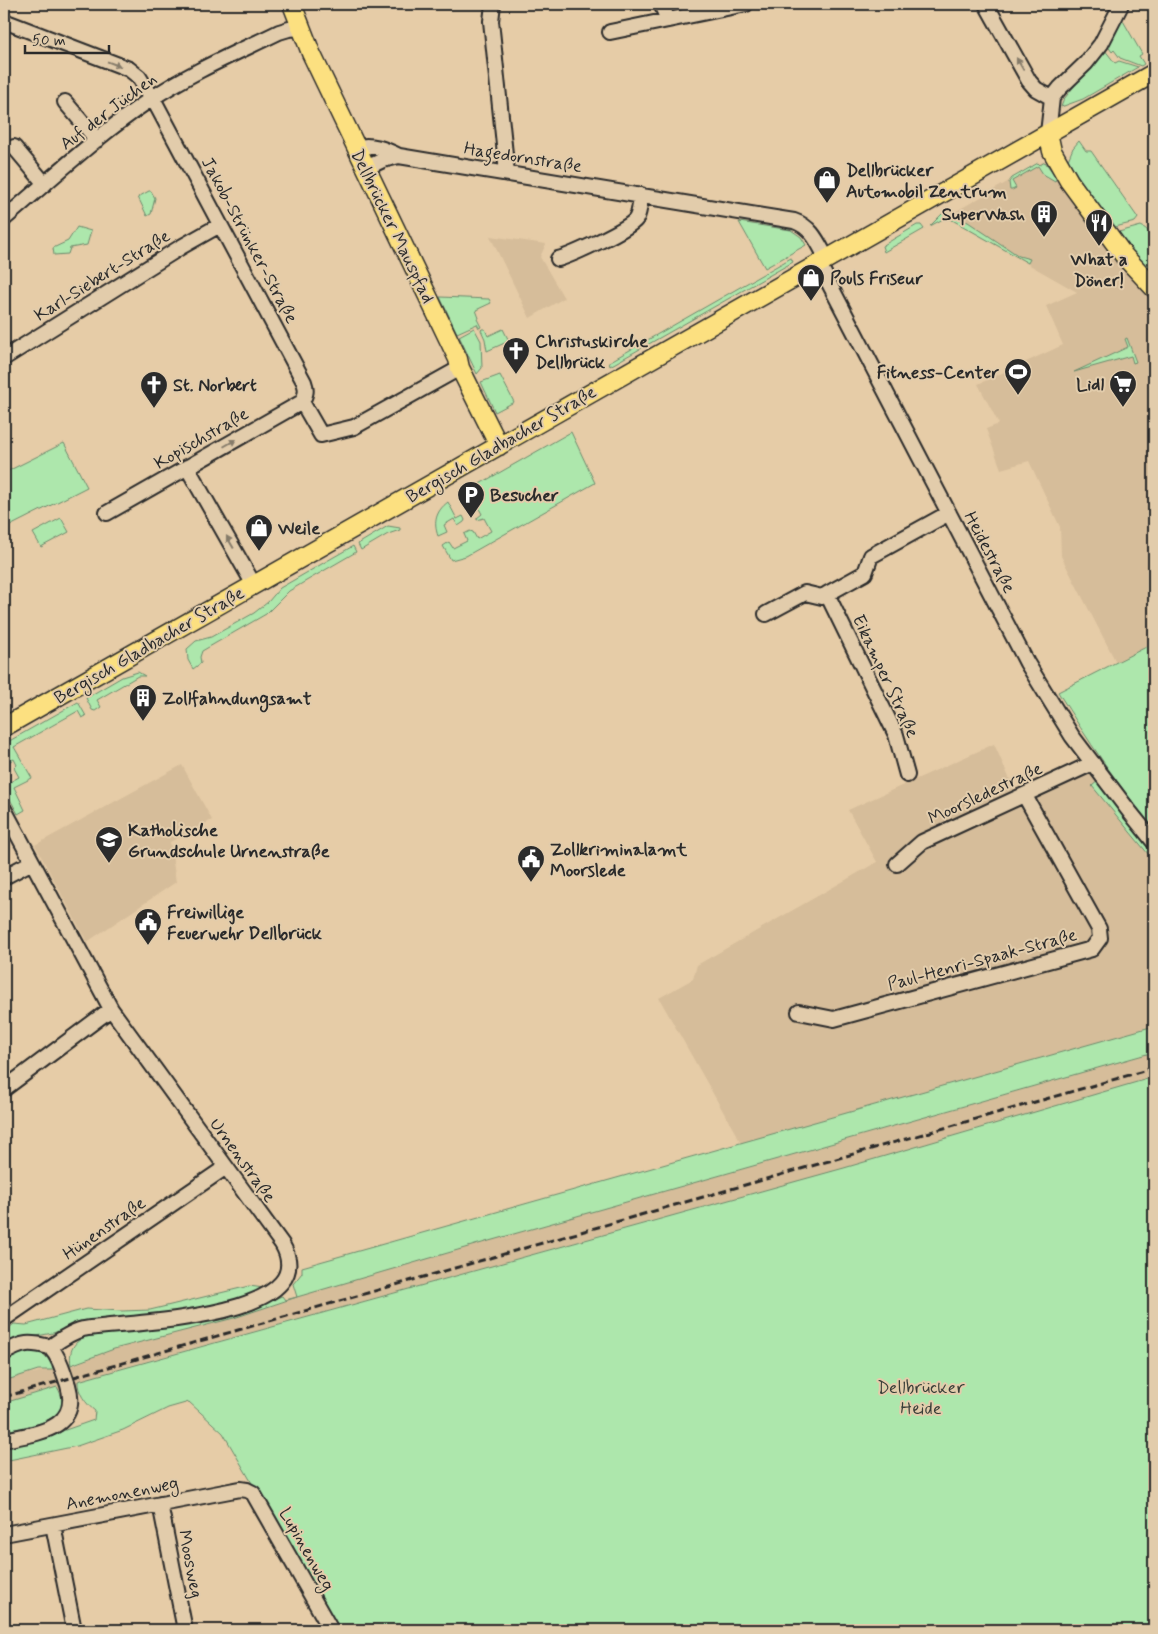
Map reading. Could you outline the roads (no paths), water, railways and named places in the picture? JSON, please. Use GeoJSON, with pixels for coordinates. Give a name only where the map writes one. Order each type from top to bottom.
{"type":"FeatureCollection","features":[{"type":"Feature","properties":{"kind":"main road","name":"Dellbrücker Mauspfad"},"geometry":{"type":"LineString","coordinates":[[292,4],[310,53],[499,446]]}},
{"type":"Feature","properties":{"kind":"main road","name":"Bergisch Gladbacher Straße"},"geometry":{"type":"LineString","coordinates":[[4,727],[1154,73]]}},
{"type":"Feature","properties":{"kind":"main road"},"geometry":{"type":"LineString","coordinates":[[1048,133],[1052,151],[1069,180],[1125,257],[1153,285]]}},
{"type":"Feature","properties":{"kind":"street"},"geometry":{"type":"LineString","coordinates":[[493,4],[491,21],[507,173]]}},
{"type":"Feature","properties":{"kind":"street"},"geometry":{"type":"LineString","coordinates":[[661,4],[668,20]]}},
{"type":"Feature","properties":{"kind":"street"},"geometry":{"type":"LineString","coordinates":[[610,32],[746,4]]}},
{"type":"Feature","properties":{"kind":"street"},"geometry":{"type":"LineString","coordinates":[[986,4],[1029,81],[1036,89],[1052,98]]}},
{"type":"Feature","properties":{"kind":"street"},"geometry":{"type":"LineString","coordinates":[[1048,133],[1052,98],[1086,63],[1101,44],[1120,4]]}},
{"type":"Feature","properties":{"kind":"street","name":"Jakob-Strünker-Straße"},"geometry":{"type":"LineString","coordinates":[[4,21],[129,69],[139,77],[304,382],[306,395],[302,402]]}},
{"type":"Feature","properties":{"kind":"street","name":"Auf der Jüchen"},"geometry":{"type":"LineString","coordinates":[[4,219],[97,140],[152,98],[186,78],[270,36],[290,29],[300,28]]}},
{"type":"Feature","properties":{"kind":"street"},"geometry":{"type":"LineString","coordinates":[[65,102],[97,140]]}},
{"type":"Feature","properties":{"kind":"street","name":"Hagedornstraße"},"geometry":{"type":"LineString","coordinates":[[356,148],[362,145],[382,149],[399,156],[802,223],[813,234],[823,261]]}},
{"type":"Feature","properties":{"kind":"street"},"geometry":{"type":"LineString","coordinates":[[14,147],[45,184]]}},
{"type":"Feature","properties":{"kind":"street","name":"Hagedornstraße"},"geometry":{"type":"LineString","coordinates":[[366,168],[382,160],[399,156]]}},
{"type":"Feature","properties":{"kind":"street"},"geometry":{"type":"LineString","coordinates":[[558,259],[585,249],[633,222],[638,213],[641,196]]}},
{"type":"Feature","properties":{"kind":"street","name":"Karl-Siebert-Straße"},"geometry":{"type":"LineString","coordinates":[[4,358],[220,225]]}},
{"type":"Feature","properties":{"kind":"street","name":"Heidestraße"},"geometry":{"type":"LineString","coordinates":[[823,261],[949,513],[1027,663],[1072,736],[1154,842]]}},
{"type":"Feature","properties":{"kind":"street"},"geometry":{"type":"LineString","coordinates":[[302,402],[321,435],[347,430],[460,368]]}},
{"type":"Feature","properties":{"kind":"street","name":"Kopischstraße"},"geometry":{"type":"LineString","coordinates":[[107,513],[302,402]]}},
{"type":"Feature","properties":{"kind":"street"},"geometry":{"type":"LineString","coordinates":[[187,467],[254,585]]}},
{"type":"Feature","properties":{"kind":"street"},"geometry":{"type":"LineString","coordinates":[[766,614],[805,593],[822,597],[865,573],[871,556],[949,513]]}},
{"type":"Feature","properties":{"kind":"street","name":"Eikamper Straße"},"geometry":{"type":"LineString","coordinates":[[827,594],[896,735],[907,775]]}},
{"type":"Feature","properties":{"kind":"street","name":"Moorsledestraße"},"geometry":{"type":"LineString","coordinates":[[897,864],[922,842],[1093,763]]}},
{"type":"Feature","properties":{"kind":"street","name":"Paul-Henri-Spaak-Straße"},"geometry":{"type":"LineString","coordinates":[[799,1012],[834,1019],[1092,948],[1100,938],[1099,929],[1025,796]]}},
{"type":"Feature","properties":{"kind":"street","name":"Urnenstraße"},"geometry":{"type":"LineString","coordinates":[[4,809],[111,1008],[287,1252],[288,1267],[285,1276],[278,1288],[266,1296],[201,1316],[82,1330],[66,1336],[50,1347]]}},
{"type":"Feature","properties":{"kind":"street"},"geometry":{"type":"LineString","coordinates":[[4,877],[32,862]]}},
{"type":"Feature","properties":{"kind":"street"},"geometry":{"type":"LineString","coordinates":[[4,1088],[111,1008]]}},
{"type":"Feature","properties":{"kind":"street","name":"Hünenstraße"},"geometry":{"type":"LineString","coordinates":[[4,1319],[226,1167]]}},
{"type":"Feature","properties":{"kind":"street"},"geometry":{"type":"LineString","coordinates":[[4,1353],[22,1344],[32,1342],[50,1347],[57,1356],[62,1368],[70,1397],[69,1410],[64,1420],[55,1426],[38,1433],[4,1440]]}},
{"type":"Feature","properties":{"kind":"street","name":"Anemonenweg"},"geometry":{"type":"LineString","coordinates":[[4,1534],[240,1489],[247,1490]]}},
{"type":"Feature","properties":{"kind":"street","name":"Lupinenweg"},"geometry":{"type":"LineString","coordinates":[[247,1490],[253,1493],[331,1630]]}},
{"type":"Feature","properties":{"kind":"street","name":"Moosweg"},"geometry":{"type":"LineString","coordinates":[[160,1504],[185,1630]]}},
{"type":"Feature","properties":{"kind":"street"},"geometry":{"type":"LineString","coordinates":[[53,1525],[74,1630]]}},
{"type":"Feature","properties":{"kind":"railway"},"geometry":{"type":"LineString","coordinates":[[4,1397],[1154,1068]]}},
{"type":"Feature","properties":{"kind":"place","name":"Dellbrücker Automobil Zentrum"},"geometry":{"type":"Point","coordinates":[827,204]}},
{"type":"Feature","properties":{"kind":"place","name":"SuperWash"},"geometry":{"type":"Point","coordinates":[1044,238]}},
{"type":"Feature","properties":{"kind":"place","name":"What a Döner!"},"geometry":{"type":"Point","coordinates":[1099,247]}},
{"type":"Feature","properties":{"kind":"place","name":"Pouls Friseur"},"geometry":{"type":"Point","coordinates":[811,302]}},
{"type":"Feature","properties":{"kind":"place","name":"Christuskirche Dellbrück"},"geometry":{"type":"Point","coordinates":[516,375]}},
{"type":"Feature","properties":{"kind":"place","name":"Fitness-Center"},"geometry":{"type":"Point","coordinates":[1018,396]}},
{"type":"Feature","properties":{"kind":"place","name":"Lidl"},"geometry":{"type":"Point","coordinates":[1123,408]}},
{"type":"Feature","properties":{"kind":"place","name":"St. Norbert"},"geometry":{"type":"Point","coordinates":[154,409]}},
{"type":"Feature","properties":{"kind":"place","name":"Besucher"},"geometry":{"type":"Point","coordinates":[471,519]}},
{"type":"Feature","properties":{"kind":"place","name":"Weile"},"geometry":{"type":"Point","coordinates":[259,552]}},
{"type":"Feature","properties":{"kind":"place","name":"Zollfahndungsamt"},"geometry":{"type":"Point","coordinates":[143,722]}},
{"type":"Feature","properties":{"kind":"place","name":"Katholische Grundschule Urnenstraße"},"geometry":{"type":"Point","coordinates":[109,864]}},
{"type":"Feature","properties":{"kind":"place","name":"Zollkriminalamt Moorslede"},"geometry":{"type":"Point","coordinates":[531,883]}},
{"type":"Feature","properties":{"kind":"place","name":"Freiwillige Feuerwehr Dellbrück"},"geometry":{"type":"Point","coordinates":[148,946]}},
{"type":"Feature","properties":{"kind":"park label","name":"Dellbrücker Heide"},"geometry":{"type":"Point","coordinates":[921,1397]}}]}
